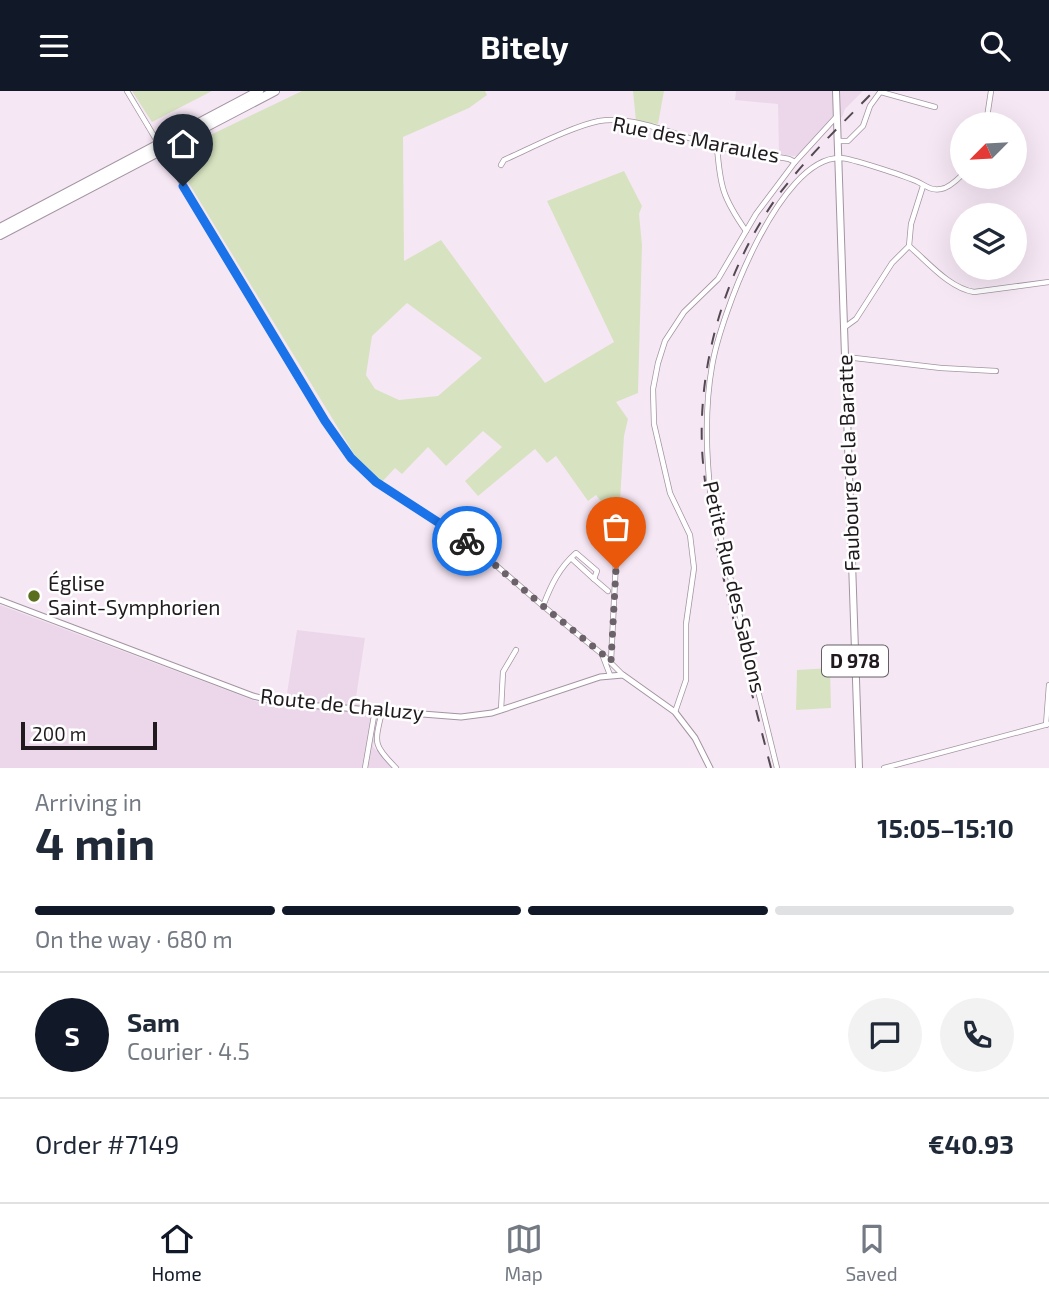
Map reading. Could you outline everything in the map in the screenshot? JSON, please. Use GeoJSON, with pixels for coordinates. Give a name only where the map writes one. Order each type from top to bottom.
{"type":"FeatureCollection","features":[{"type":"Feature","properties":{"kind":"highway"},"geometry":{"type":"LineString","coordinates":[[0,228],[260,91]]}},
{"type":"Feature","properties":{"kind":"highway"},"geometry":{"type":"LineString","coordinates":[[0,235],[275,91]]}},
{"type":"Feature","properties":{"kind":"main road","name":"D 978"},"geometry":{"type":"LineString","coordinates":[[836,91],[839,158]]}},
{"type":"Feature","properties":{"kind":"main road","name":"Faubourg de la Baratte"},"geometry":{"type":"LineString","coordinates":[[839,158],[859,768]]}},
{"type":"Feature","properties":{"kind":"street"},"geometry":{"type":"LineString","coordinates":[[127,91],[318,409],[351,458],[376,482],[471,543],[602,653],[623,675],[675,712],[695,738],[710,768]]}},
{"type":"Feature","properties":{"kind":"street"},"geometry":{"type":"LineString","coordinates":[[838,141],[848,141],[863,126],[870,106],[881,91],[935,107]]}},
{"type":"Feature","properties":{"kind":"street"},"geometry":{"type":"LineString","coordinates":[[987,112],[990,91]]}},
{"type":"Feature","properties":{"kind":"street","name":"Rue des Maraules"},"geometry":{"type":"LineString","coordinates":[[501,165],[504,160],[598,121],[642,125],[718,146],[795,162],[837,116]]}},
{"type":"Feature","properties":{"kind":"street"},"geometry":{"type":"LineString","coordinates":[[718,146],[722,190],[730,208],[746,231]]}},
{"type":"Feature","properties":{"kind":"street"},"geometry":{"type":"LineString","coordinates":[[839,158],[917,181],[934,189],[944,188],[950,184]]}},
{"type":"Feature","properties":{"kind":"street","name":"Petite Rue des Sablons"},"geometry":{"type":"LineString","coordinates":[[777,768],[711,499],[706,428],[712,367],[734,289],[764,230],[802,175],[817,163],[839,158]]}},
{"type":"Feature","properties":{"kind":"street"},"geometry":{"type":"LineString","coordinates":[[675,712],[685,680],[686,624],[694,568],[693,545],[670,493],[654,424],[653,389],[657,363],[665,341],[695,299],[718,279],[756,214],[795,162]]}},
{"type":"Feature","properties":{"kind":"street"},"geometry":{"type":"LineString","coordinates":[[845,327],[856,319],[892,263],[909,246],[911,224],[923,186]]}},
{"type":"Feature","properties":{"kind":"street"},"geometry":{"type":"LineString","coordinates":[[909,246],[965,291],[1049,282]]}},
{"type":"Feature","properties":{"kind":"street"},"geometry":{"type":"LineString","coordinates":[[846,357],[941,368],[996,370]]}},
{"type":"Feature","properties":{"kind":"street"},"geometry":{"type":"LineString","coordinates":[[611,661],[618,521]]}},
{"type":"Feature","properties":{"kind":"street"},"geometry":{"type":"LineString","coordinates":[[543,606],[554,580],[576,553],[597,571],[594,579],[608,591]]}},
{"type":"Feature","properties":{"kind":"street","name":"Route de Chaluzy"},"geometry":{"type":"LineString","coordinates":[[0,600],[253,697],[281,703],[461,717],[482,716],[610,675],[623,675]]}},
{"type":"Feature","properties":{"kind":"street"},"geometry":{"type":"LineString","coordinates":[[501,710],[503,672],[516,650]]}},
{"type":"Feature","properties":{"kind":"street"},"geometry":{"type":"LineString","coordinates":[[602,653],[610,675]]}},
{"type":"Feature","properties":{"kind":"street"},"geometry":{"type":"LineString","coordinates":[[884,768],[1047,724],[1049,685]]}},
{"type":"Feature","properties":{"kind":"street"},"geometry":{"type":"LineString","coordinates":[[365,768],[375,710]]}},
{"type":"Feature","properties":{"kind":"street"},"geometry":{"type":"LineString","coordinates":[[382,711],[376,743],[396,768]]}},
{"type":"Feature","properties":{"kind":"shaded area"},"geometry":{"type":"Polygon","coordinates":[[[736,91],[863,91],[845,109],[842,117],[824,131],[804,155],[793,156],[779,154],[778,104],[735,100],[736,91]]]}},
{"type":"Feature","properties":{"kind":"shaded area"},"geometry":{"type":"Polygon","coordinates":[[[0,605],[258,702],[285,706],[297,630],[365,638],[355,704],[380,707],[373,747],[393,768],[0,768],[0,605]]]}},
{"type":"Feature","properties":{"kind":"green space"},"geometry":{"type":"Polygon","coordinates":[[[132,91],[212,91],[152,122],[132,91]]]}},
{"type":"Feature","properties":{"kind":"green space"},"geometry":{"type":"Polygon","coordinates":[[[302,91],[485,91],[487,95],[469,108],[403,137],[404,261],[441,240],[545,383],[614,342],[547,201],[624,171],[642,206],[639,214],[642,245],[638,393],[616,402],[628,419],[624,436],[619,517],[616,520],[596,495],[588,501],[556,456],[547,463],[535,449],[478,496],[465,481],[502,447],[483,431],[446,466],[428,447],[402,474],[395,468],[382,482],[357,459],[171,154],[302,91]],[[407,303],[372,336],[366,375],[375,389],[399,400],[438,396],[482,358],[407,303]]]}},
{"type":"Feature","properties":{"kind":"green space"},"geometry":{"type":"Polygon","coordinates":[[[633,91],[664,91],[658,124],[636,121],[633,91]]]}},
{"type":"Feature","properties":{"kind":"green space"},"geometry":{"type":"Polygon","coordinates":[[[830,668],[831,708],[796,710],[797,670],[830,668]]]}},
{"type":"Feature","properties":{"kind":"railway"},"geometry":{"type":"LineString","coordinates":[[771,768],[727,593],[707,496],[702,428],[709,358],[728,290],[758,226],[799,169],[874,91]]}},
{"type":"Feature","properties":{"kind":"way so far"},"geometry":{"type":"LineString","coordinates":[[467,541],[611,661],[616,569]]}},
{"type":"Feature","properties":{"kind":"place","name":"Église Saint-Symphorien"},"geometry":{"type":"Point","coordinates":[34,596]}},
{"type":"Feature","properties":{"kind":"route"},"geometry":{"type":"LineString","coordinates":[[183,186],[325,421],[351,458],[376,482],[467,541]]}}]}
